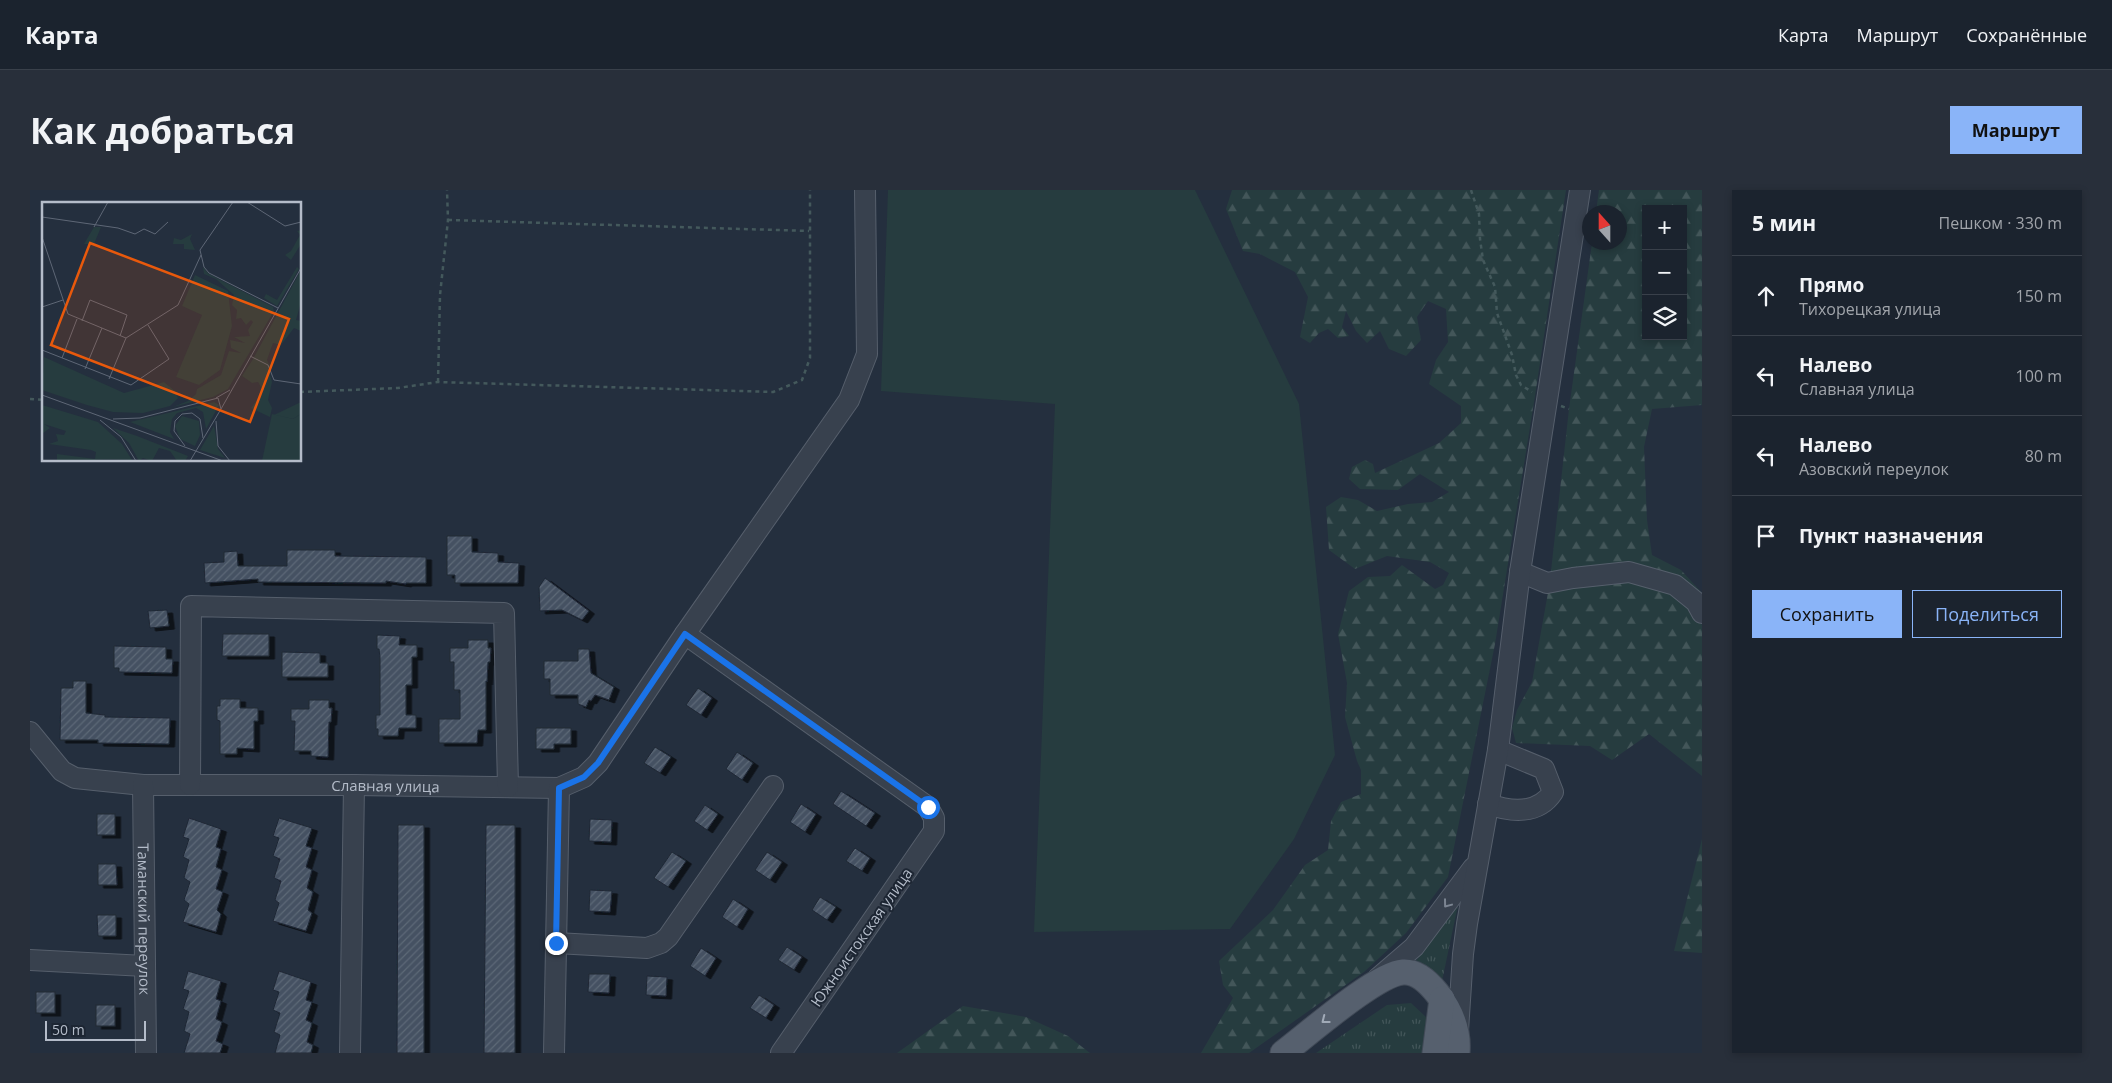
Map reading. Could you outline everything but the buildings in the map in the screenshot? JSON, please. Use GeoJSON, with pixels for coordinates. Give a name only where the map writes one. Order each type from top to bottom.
{"type":"FeatureCollection","features":[{"type":"Feature","properties":{"kind":"main road"},"geometry":{"type":"LineString","coordinates":[[1283,1053],[1364,990],[1402,972],[1414,974],[1424,979],[1442,999],[1453,1019],[1458,1047]]}},
{"type":"Feature","properties":{"kind":"main road"},"geometry":{"type":"LineString","coordinates":[[1436,1053],[1442,999]]}},
{"type":"Feature","properties":{"kind":"street","name":"Славная улица"},"geometry":{"type":"LineString","coordinates":[[30,732],[62,771],[69,775],[86,780],[143,785],[354,785],[559,788],[584,777],[598,763],[685,634],[849,400],[867,354],[865,190]]}},
{"type":"Feature","properties":{"kind":"street"},"geometry":{"type":"LineString","coordinates":[[1458,1047],[1462,954],[1476,864],[1498,750],[1520,572],[1580,190]]}},
{"type":"Feature","properties":{"kind":"street"},"geometry":{"type":"LineString","coordinates":[[1520,572],[1547,583],[1629,572],[1675,586],[1696,602],[1702,613]]}},
{"type":"Feature","properties":{"kind":"street"},"geometry":{"type":"LineString","coordinates":[[190,785],[191,606],[504,613],[508,787]]}},
{"type":"Feature","properties":{"kind":"street","name":"Южноистокская улица"},"geometry":{"type":"LineString","coordinates":[[685,634],[928,807],[934,818],[934,831],[781,1053]]}},
{"type":"Feature","properties":{"kind":"street"},"geometry":{"type":"LineString","coordinates":[[1488,804],[1505,810],[1523,811],[1547,801],[1553,792],[1544,769],[1498,750]]}},
{"type":"Feature","properties":{"kind":"street","name":"Таманский переулок"},"geometry":{"type":"LineString","coordinates":[[143,785],[146,1053]]}},
{"type":"Feature","properties":{"kind":"street"},"geometry":{"type":"LineString","coordinates":[[350,1053],[354,785]]}},
{"type":"Feature","properties":{"kind":"street"},"geometry":{"type":"LineString","coordinates":[[556,943],[647,948],[661,943],[668,937],[774,786]]}},
{"type":"Feature","properties":{"kind":"street"},"geometry":{"type":"LineString","coordinates":[[554,1053],[559,788]]}},
{"type":"Feature","properties":{"kind":"street"},"geometry":{"type":"LineString","coordinates":[[1364,990],[1414,947],[1476,864]]}},
{"type":"Feature","properties":{"kind":"street"},"geometry":{"type":"LineString","coordinates":[[1442,999],[1462,954]]}},
{"type":"Feature","properties":{"kind":"street"},"geometry":{"type":"LineString","coordinates":[[30,960],[146,966]]}},
{"type":"Feature","properties":{"kind":"path"},"geometry":{"type":"LineString","coordinates":[[438,382],[440,295],[448,220],[447,190]]}},
{"type":"Feature","properties":{"kind":"path"},"geometry":{"type":"LineString","coordinates":[[301,392],[398,388],[438,382],[773,392],[802,380],[810,358],[810,190]]}},
{"type":"Feature","properties":{"kind":"path"},"geometry":{"type":"LineString","coordinates":[[1471,190],[1480,214],[1480,239],[1483,260],[1494,287],[1498,313],[1512,355],[1516,375],[1521,385],[1535,396]]}},
{"type":"Feature","properties":{"kind":"path"},"geometry":{"type":"LineString","coordinates":[[448,220],[809,231]]}},
{"type":"Feature","properties":{"kind":"green space"},"geometry":{"type":"Polygon","coordinates":[[[888,190],[1195,190],[1299,404],[1335,755],[1294,839],[1230,929],[1034,932],[1055,404],[881,391],[888,190]]]}},
{"type":"Feature","properties":{"kind":"green space"},"geometry":{"type":"Polygon","coordinates":[[[1232,190],[1566,190],[1495,644],[1448,877],[1406,933],[1364,972],[1249,1053],[1201,1053],[1233,998],[1223,985],[1219,961],[1273,910],[1305,865],[1328,850],[1331,821],[1341,802],[1361,794],[1361,770],[1345,717],[1347,683],[1338,634],[1349,591],[1368,577],[1390,576],[1402,565],[1435,589],[1443,585],[1449,573],[1430,562],[1387,556],[1355,569],[1329,550],[1326,507],[1341,497],[1358,500],[1377,511],[1408,504],[1432,502],[1449,492],[1420,474],[1398,490],[1360,489],[1349,479],[1352,467],[1365,460],[1373,464],[1375,473],[1439,443],[1461,423],[1461,406],[1429,384],[1436,360],[1448,342],[1446,309],[1428,301],[1417,317],[1421,340],[1406,356],[1389,349],[1380,331],[1367,343],[1356,331],[1346,311],[1342,327],[1349,336],[1338,338],[1328,329],[1319,333],[1310,343],[1300,337],[1308,297],[1295,272],[1260,254],[1243,251],[1226,209],[1232,190]]]}},
{"type":"Feature","properties":{"kind":"green space"},"geometry":{"type":"Polygon","coordinates":[[[1599,190],[1702,190],[1702,405],[1652,409],[1644,447],[1647,520],[1652,555],[1681,570],[1702,593],[1702,606],[1677,582],[1550,580],[1569,409],[1591,250],[1627,250],[1627,205],[1597,205],[1599,190]]]}},
{"type":"Feature","properties":{"kind":"green space"},"geometry":{"type":"Polygon","coordinates":[[[1631,577],[1677,590],[1702,625],[1702,776],[1649,734],[1612,760],[1590,746],[1516,743],[1512,728],[1517,710],[1532,682],[1549,587],[1631,577]]]}},
{"type":"Feature","properties":{"kind":"green space"},"geometry":{"type":"Polygon","coordinates":[[[1702,839],[1702,953],[1674,951],[1702,839]]]}},
{"type":"Feature","properties":{"kind":"green space"},"geometry":{"type":"Polygon","coordinates":[[[1458,905],[1442,981],[1410,969],[1458,905]]]}},
{"type":"Feature","properties":{"kind":"green space"},"geometry":{"type":"Polygon","coordinates":[[[1411,1003],[1427,1018],[1423,1053],[1316,1053],[1387,1005],[1411,1003]]]}},
{"type":"Feature","properties":{"kind":"green space"},"geometry":{"type":"Polygon","coordinates":[[[963,1006],[1026,1017],[1068,1036],[1090,1053],[897,1053],[963,1006]]]}},
{"type":"Feature","properties":{"kind":"route"},"geometry":{"type":"LineString","coordinates":[[556,943],[559,788],[568,786],[584,777],[598,763],[685,634],[928,807]]}}]}
